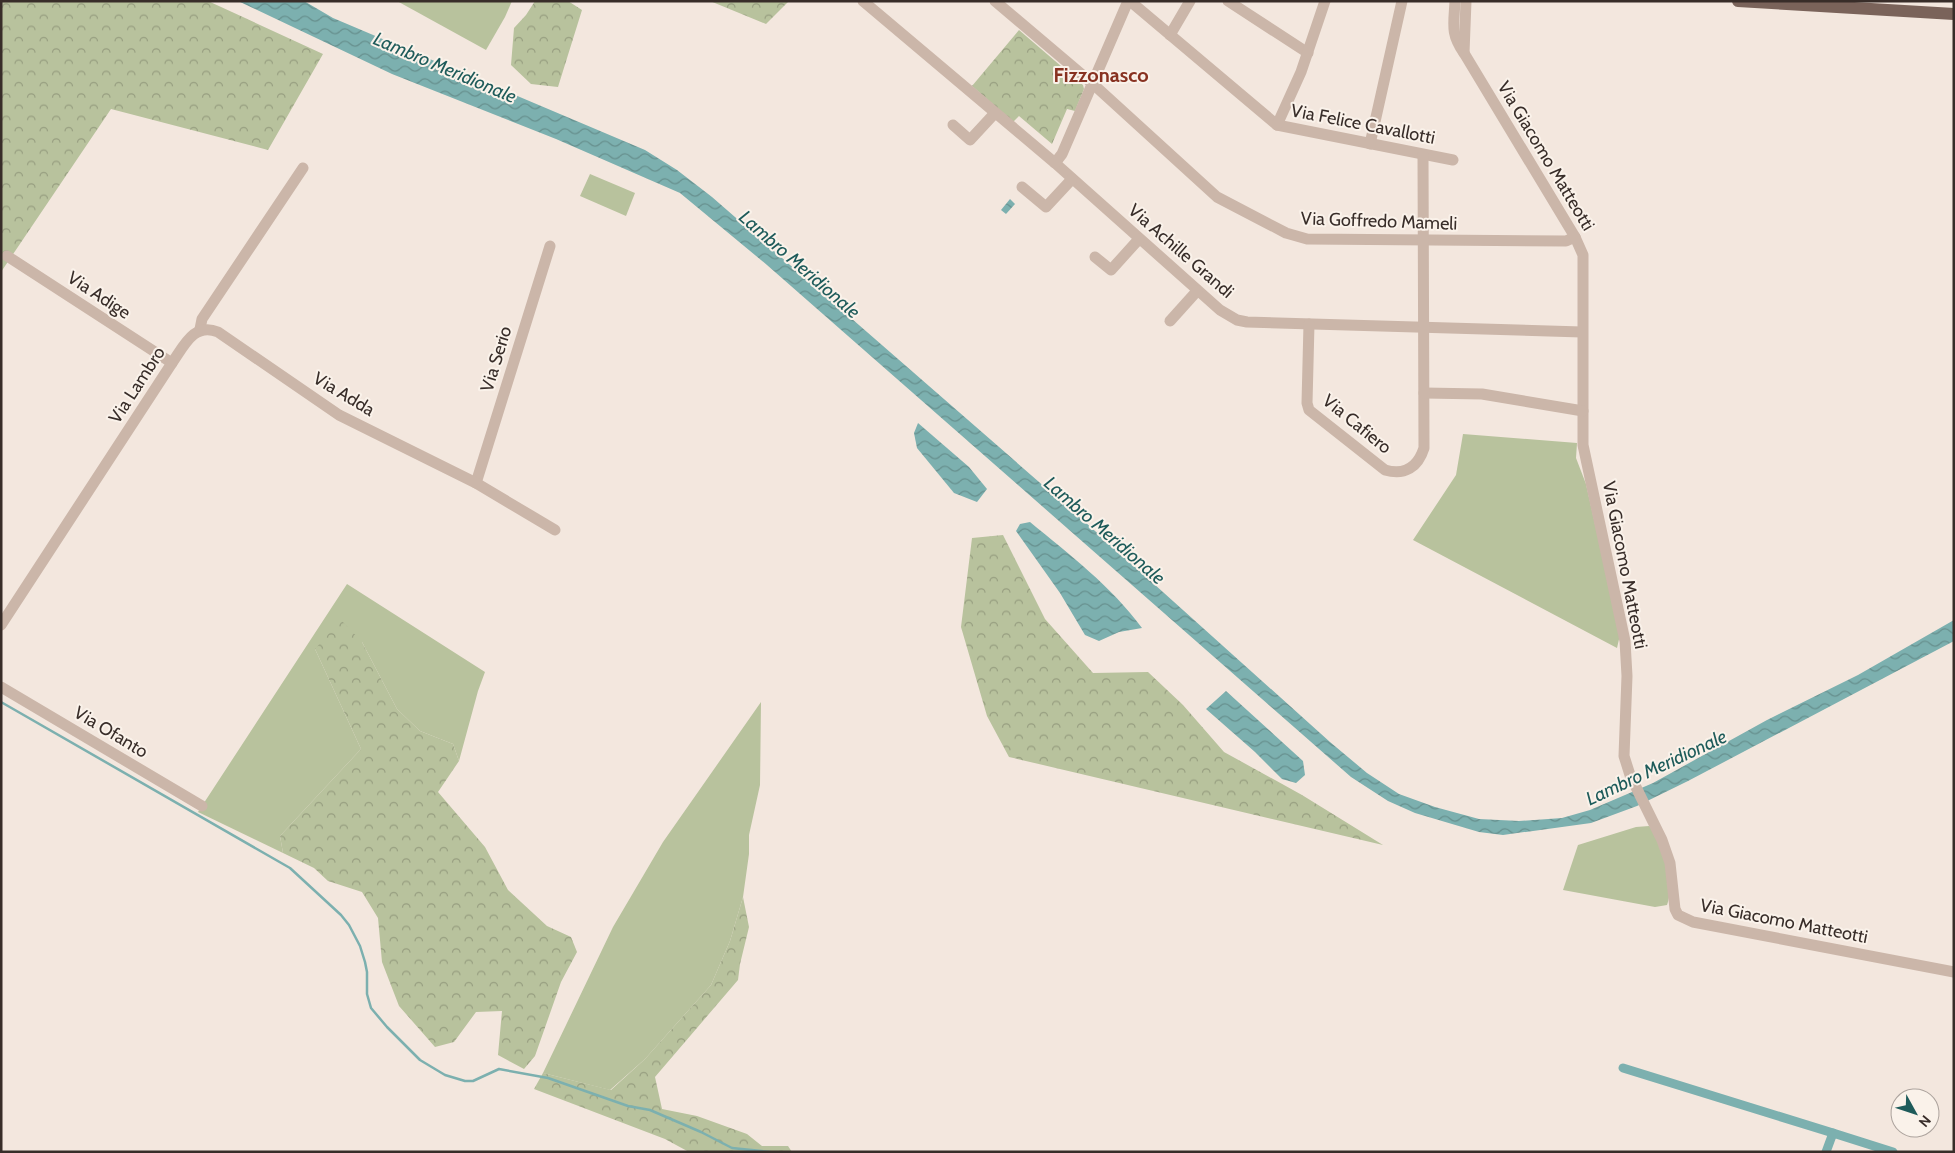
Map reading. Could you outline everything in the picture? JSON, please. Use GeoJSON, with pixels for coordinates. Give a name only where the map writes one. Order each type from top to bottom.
{"type":"FeatureCollection","features":[{"type":"Feature","properties":{"kind":"main road"},"geometry":{"type":"LineString","coordinates":[[1738,1],[1954,14]]}},
{"type":"Feature","properties":{"kind":"street","name":"Via Achille Grandi"},"geometry":{"type":"LineString","coordinates":[[863,1],[1054,163],[1197,291],[1220,310],[1237,320],[1247,322],[1582,332]]}},
{"type":"Feature","properties":{"kind":"street","name":"Via Goffredo Mameli"},"geometry":{"type":"LineString","coordinates":[[995,1],[1093,84],[1218,197],[1286,233],[1307,239],[1423,241],[1566,241],[1575,237]]}},
{"type":"Feature","properties":{"kind":"street"},"geometry":{"type":"LineString","coordinates":[[1054,163],[1062,154],[1129,1]]}},
{"type":"Feature","properties":{"kind":"street","name":"Via Felice Cavallotti"},"geometry":{"type":"LineString","coordinates":[[1129,1],[1277,125],[1453,160]]}},
{"type":"Feature","properties":{"kind":"street"},"geometry":{"type":"LineString","coordinates":[[1170,35],[1190,1]]}},
{"type":"Feature","properties":{"kind":"street"},"geometry":{"type":"LineString","coordinates":[[1228,1],[1308,54]]}},
{"type":"Feature","properties":{"kind":"street"},"geometry":{"type":"LineString","coordinates":[[1277,125],[1308,54],[1325,1]]}},
{"type":"Feature","properties":{"kind":"street"},"geometry":{"type":"LineString","coordinates":[[1370,144],[1402,1]]}},
{"type":"Feature","properties":{"kind":"street","name":"Via Giacomo Matteotti"},"geometry":{"type":"LineString","coordinates":[[1455,1],[1455,41],[1575,237],[1583,255],[1584,445],[1586,463],[1625,641],[1627,676],[1624,756],[1630,775],[1662,840],[1670,863],[1675,909],[1684,919],[1954,972]]}},
{"type":"Feature","properties":{"kind":"street"},"geometry":{"type":"LineString","coordinates":[[1464,53],[1466,1]]}},
{"type":"Feature","properties":{"kind":"street"},"geometry":{"type":"LineString","coordinates":[[953,125],[970,140],[995,113]]}},
{"type":"Feature","properties":{"kind":"street","name":"Via Cafiero"},"geometry":{"type":"LineString","coordinates":[[1310,324],[1307,403],[1309,410],[1385,470],[1400,473],[1417,464],[1424,448],[1423,155]]}},
{"type":"Feature","properties":{"kind":"street","name":"Via Lambro"},"geometry":{"type":"LineString","coordinates":[[1,625],[172,363],[190,337],[200,329],[202,319],[303,168]]}},
{"type":"Feature","properties":{"kind":"street"},"geometry":{"type":"LineString","coordinates":[[1022,187],[1046,207],[1072,179]]}},
{"type":"Feature","properties":{"kind":"street"},"geometry":{"type":"LineString","coordinates":[[1095,257],[1111,270],[1139,239]]}},
{"type":"Feature","properties":{"kind":"street","name":"Via Serio"},"geometry":{"type":"LineString","coordinates":[[476,483],[550,246]]}},
{"type":"Feature","properties":{"kind":"street","name":"Via Adige"},"geometry":{"type":"LineString","coordinates":[[7,256],[172,363]]}},
{"type":"Feature","properties":{"kind":"street"},"geometry":{"type":"LineString","coordinates":[[1170,321],[1197,291]]}},
{"type":"Feature","properties":{"kind":"street","name":"Via Adda"},"geometry":{"type":"LineString","coordinates":[[200,329],[213,330],[223,335],[340,415],[476,483],[555,530]]}},
{"type":"Feature","properties":{"kind":"street"},"geometry":{"type":"LineString","coordinates":[[1424,393],[1482,394],[1583,411]]}},
{"type":"Feature","properties":{"kind":"street","name":"Via Ofanto"},"geometry":{"type":"LineString","coordinates":[[1,687],[202,806]]}},
{"type":"Feature","properties":{"kind":"green space"},"geometry":{"type":"Polygon","coordinates":[[[1,1],[208,1],[323,54],[268,150],[111,109],[1,272],[1,1]]]}},
{"type":"Feature","properties":{"kind":"green space"},"geometry":{"type":"Polygon","coordinates":[[[397,1],[512,1],[486,50],[397,1]]]}},
{"type":"Feature","properties":{"kind":"green space"},"geometry":{"type":"Polygon","coordinates":[[[535,1],[568,1],[582,10],[558,87],[531,84],[511,65],[514,28],[535,1]]]}},
{"type":"Feature","properties":{"kind":"green space"},"geometry":{"type":"Polygon","coordinates":[[[710,1],[789,1],[766,24],[710,1]]]}},
{"type":"Feature","properties":{"kind":"green space"},"geometry":{"type":"Polygon","coordinates":[[[1019,30],[1083,85],[1084,89],[1075,111],[1067,109],[1052,144],[1019,116],[1013,122],[972,86],[1019,30]]]}},
{"type":"Feature","properties":{"kind":"green space"},"geometry":{"type":"Polygon","coordinates":[[[590,174],[635,193],[626,216],[580,196],[590,174]]]}},
{"type":"Feature","properties":{"kind":"green space"},"geometry":{"type":"Polygon","coordinates":[[[1463,434],[1577,443],[1576,458],[1586,484],[1620,635],[1617,648],[1413,540],[1456,475],[1463,434]]]}},
{"type":"Feature","properties":{"kind":"green space"},"geometry":{"type":"Polygon","coordinates":[[[1003,535],[1045,619],[1093,673],[1148,672],[1183,705],[1224,752],[1302,795],[1383,845],[1009,757],[987,716],[961,627],[972,538],[1003,535]]]}},
{"type":"Feature","properties":{"kind":"green space"},"geometry":{"type":"Polygon","coordinates":[[[347,584],[485,672],[459,761],[453,744],[420,731],[397,709],[362,642],[315,649],[361,749],[280,836],[283,853],[198,812],[347,584]]]}},
{"type":"Feature","properties":{"kind":"green space"},"geometry":{"type":"Polygon","coordinates":[[[341,620],[362,642],[397,709],[420,731],[453,744],[459,761],[438,792],[485,847],[508,890],[547,926],[571,937],[577,952],[561,982],[535,1056],[524,1069],[498,1055],[502,1011],[476,1012],[454,1042],[435,1047],[399,1006],[382,962],[378,918],[362,892],[328,881],[314,868],[283,853],[280,836],[361,749],[315,649],[341,620]]]}},
{"type":"Feature","properties":{"kind":"green space"},"geometry":{"type":"Polygon","coordinates":[[[761,702],[760,785],[749,835],[749,854],[743,897],[730,941],[711,985],[645,1059],[610,1090],[543,1073],[613,927],[663,842],[761,702]]]}},
{"type":"Feature","properties":{"kind":"green space"},"geometry":{"type":"Polygon","coordinates":[[[1649,826],[1655,830],[1667,868],[1669,897],[1667,905],[1655,907],[1563,890],[1578,845],[1636,827],[1649,826]]]}},
{"type":"Feature","properties":{"kind":"green space"},"geometry":{"type":"Polygon","coordinates":[[[743,897],[749,927],[738,980],[655,1077],[662,1109],[697,1116],[747,1134],[762,1146],[788,1146],[792,1152],[689,1152],[665,1139],[534,1089],[543,1073],[611,1090],[645,1059],[711,985],[730,941],[743,897]]]}},
{"type":"Feature","properties":{"kind":"water","name":"Lambro Meridionale"},"geometry":{"type":"Polygon","coordinates":[[[238,1],[304,1],[333,18],[645,150],[677,170],[712,197],[1085,522],[1330,742],[1367,773],[1399,794],[1435,807],[1479,819],[1519,821],[1562,818],[1590,810],[1653,783],[1767,720],[1858,675],[1954,620],[1954,641],[1688,781],[1637,806],[1591,823],[1503,835],[1479,832],[1415,813],[1388,801],[1351,777],[767,265],[680,193],[556,139],[392,74],[238,1]]]}},
{"type":"Feature","properties":{"kind":"water"},"geometry":{"type":"Polygon","coordinates":[[[1010,199],[1015,204],[1006,214],[1001,210],[1010,199]]]}},
{"type":"Feature","properties":{"kind":"water"},"geometry":{"type":"Polygon","coordinates":[[[918,423],[969,467],[987,489],[977,502],[954,493],[917,448],[914,433],[918,423]]]}},
{"type":"Feature","properties":{"kind":"water"},"geometry":{"type":"Polygon","coordinates":[[[1030,522],[1075,559],[1117,598],[1142,628],[1119,632],[1099,641],[1085,635],[1060,593],[1016,531],[1020,524],[1030,522]]]}},
{"type":"Feature","properties":{"kind":"water"},"geometry":{"type":"Polygon","coordinates":[[[1226,691],[1303,761],[1305,775],[1296,783],[1282,779],[1255,752],[1206,709],[1226,691]]]}},
{"type":"Feature","properties":{"kind":"waterway"},"geometry":{"type":"LineString","coordinates":[[1,702],[290,868],[341,915],[349,925],[360,946],[365,962],[367,994],[371,1008],[420,1060],[445,1075],[465,1081],[473,1081],[499,1069],[548,1078],[628,1106],[650,1110],[732,1148],[770,1152]]}},
{"type":"Feature","properties":{"kind":"waterway"},"geometry":{"type":"LineString","coordinates":[[1623,1068],[1833,1133]]}},
{"type":"Feature","properties":{"kind":"waterway"},"geometry":{"type":"LineString","coordinates":[[1826,1152],[1833,1133],[1893,1152]]}},
{"type":"Feature","properties":{"kind":"district","name":"Fizzonasco"},"geometry":{"type":"Point","coordinates":[1101,75]}}]}
